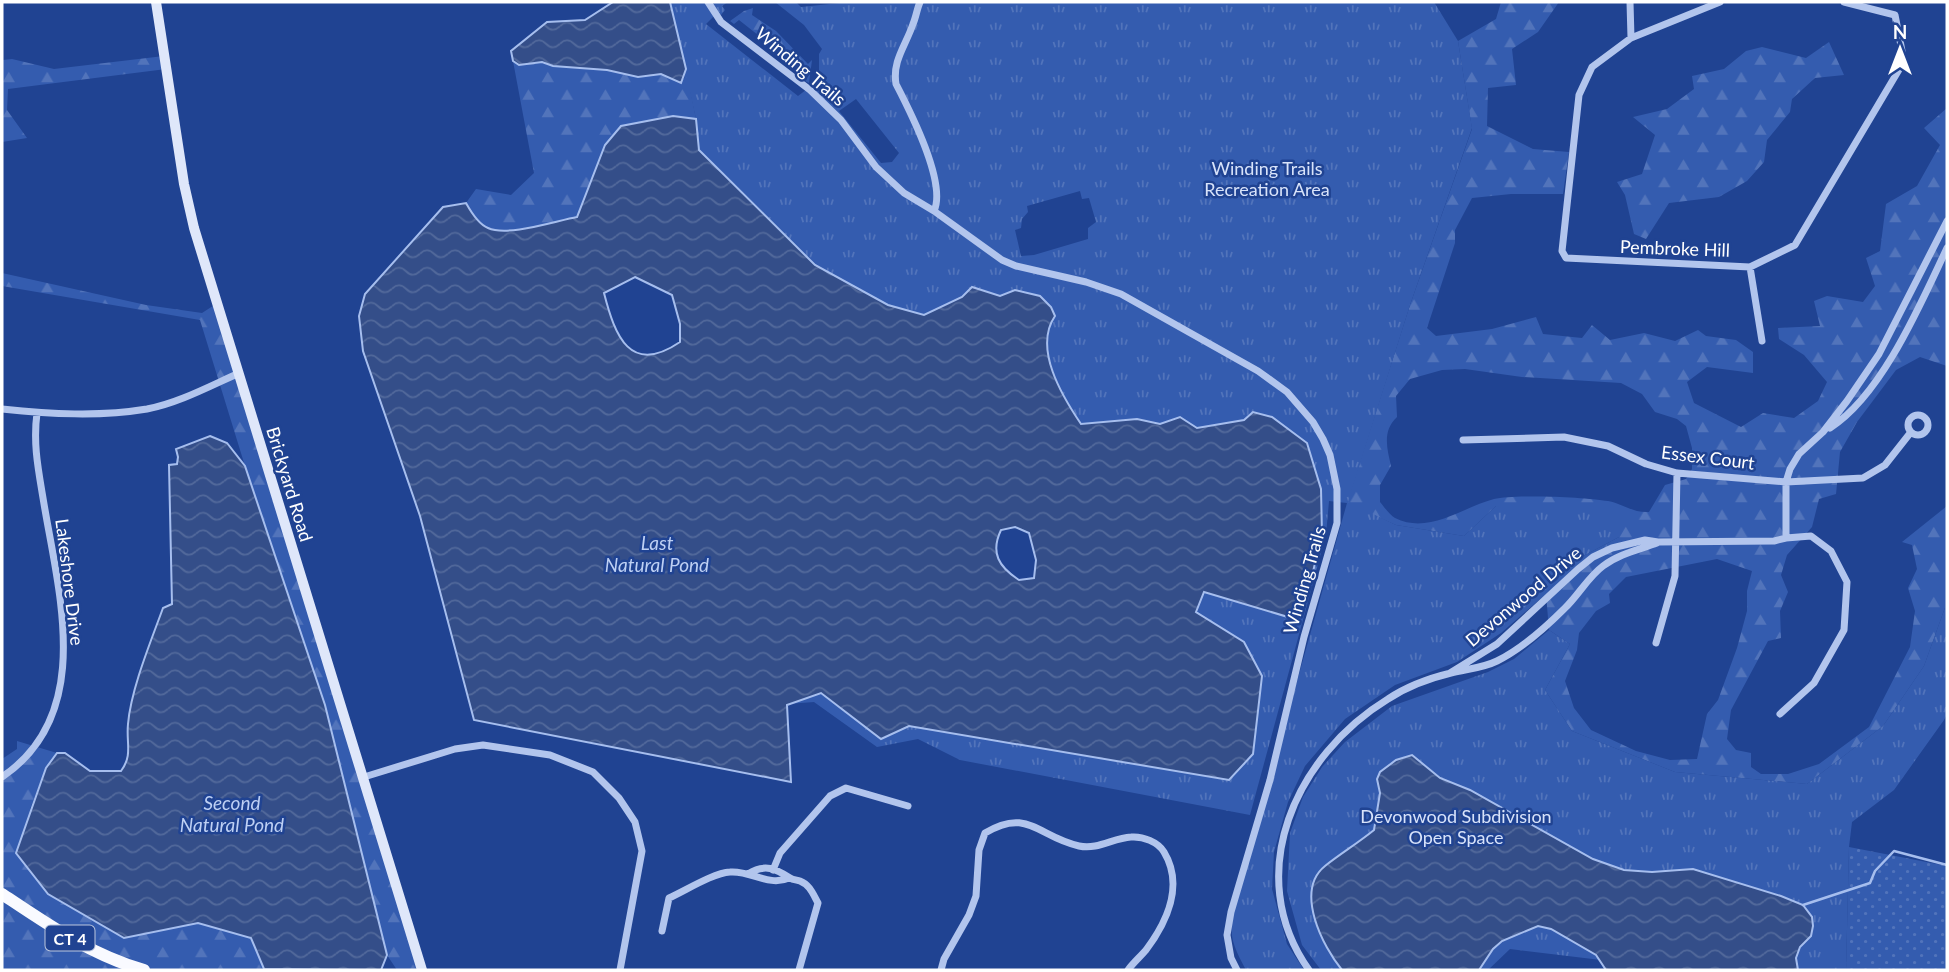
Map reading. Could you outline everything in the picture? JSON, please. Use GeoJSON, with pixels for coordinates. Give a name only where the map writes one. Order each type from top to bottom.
{"type":"FeatureCollection","features":[{"type":"Feature","properties":{"kind":"main road","name":"CT 4"},"geometry":{"type":"LineString","coordinates":[[2,894],[64,935],[112,959],[144,970]]}},
{"type":"Feature","properties":{"kind":"street","name":"Brickyard Road"},"geometry":{"type":"LineString","coordinates":[[156,2],[184,184],[197,241],[422,970]]}},
{"type":"Feature","properties":{"kind":"street","name":"Winding Trails"},"geometry":{"type":"LineString","coordinates":[[708,2],[721,22],[810,89],[841,120],[892,184],[1002,260],[1121,294],[1258,372],[1287,392],[1313,422],[1330,455],[1338,489],[1337,523],[1304,637],[1270,780],[1231,912],[1227,935],[1231,958],[1237,970]]}},
{"type":"Feature","properties":{"kind":"street"},"geometry":{"type":"LineString","coordinates":[[919,2],[894,75],[928,154],[938,202],[934,211]]}},
{"type":"Feature","properties":{"kind":"street"},"geometry":{"type":"LineString","coordinates":[[1630,2],[1631,38]]}},
{"type":"Feature","properties":{"kind":"street","name":"Pembroke Hill"},"geometry":{"type":"LineString","coordinates":[[1720,2],[1631,38],[1592,67],[1579,95],[1563,256],[1566,258],[1750,267],[1796,245],[1900,68],[1902,51],[1895,15],[1844,2]]}},
{"type":"Feature","properties":{"kind":"street"},"geometry":{"type":"LineString","coordinates":[[1823,432],[1879,354],[1947,221]]}},
{"type":"Feature","properties":{"kind":"street"},"geometry":{"type":"LineString","coordinates":[[1786,538],[1786,482],[1790,469],[1799,454],[1823,432],[1845,418],[1889,360],[1910,326],[1947,248]]}},
{"type":"Feature","properties":{"kind":"street"},"geometry":{"type":"LineString","coordinates":[[1750,267],[1762,341]]}},
{"type":"Feature","properties":{"kind":"street"},"geometry":{"type":"LineString","coordinates":[[2,409],[65,414],[148,408],[183,398],[237,374]]}},
{"type":"Feature","properties":{"kind":"street","name":"Lakeshore Drive"},"geometry":{"type":"LineString","coordinates":[[2,777],[29,755],[53,716],[63,675],[64,633],[35,452],[37,413]]}},
{"type":"Feature","properties":{"kind":"street","name":"Essex Court"},"geometry":{"type":"LineString","coordinates":[[1462,440],[1564,437],[1608,446],[1646,464],[1677,473],[1786,482],[1863,478],[1885,465],[1911,432]]}},
{"type":"Feature","properties":{"kind":"street"},"geometry":{"type":"LineString","coordinates":[[1656,643],[1675,576],[1677,473]]}},
{"type":"Feature","properties":{"kind":"street","name":"Devonwood Drive"},"geometry":{"type":"LineString","coordinates":[[1450,673],[1497,644],[1593,557],[1628,542],[1774,541],[1811,536],[1831,551],[1847,582],[1844,630],[1814,684],[1780,714]]}},
{"type":"Feature","properties":{"kind":"street","name":"Devonwood Drive"},"geometry":{"type":"LineString","coordinates":[[1309,970],[1289,932],[1281,905],[1279,858],[1292,807],[1311,770],[1335,740],[1387,699],[1409,688],[1450,673],[1479,668],[1497,661],[1531,638],[1565,609],[1602,567],[1626,553],[1658,542]]}},
{"type":"Feature","properties":{"kind":"street"},"geometry":{"type":"LineString","coordinates":[[364,777],[456,750],[483,745],[550,755],[593,772],[619,798],[635,822],[642,851],[620,970]]}},
{"type":"Feature","properties":{"kind":"street"},"geometry":{"type":"LineString","coordinates":[[773,870],[780,853],[830,796],[846,788],[908,806]]}},
{"type":"Feature","properties":{"kind":"street"},"geometry":{"type":"LineString","coordinates":[[941,970],[976,896],[979,850],[985,834],[1010,821],[1024,822],[1062,841],[1081,846],[1097,846],[1131,837],[1147,839],[1161,848],[1171,864],[1175,883],[1168,910],[1157,934],[1128,970]]}},
{"type":"Feature","properties":{"kind":"street"},"geometry":{"type":"LineString","coordinates":[[748,874],[761,868],[783,872],[789,878],[807,885],[818,903],[799,970]]}},
{"type":"Feature","properties":{"kind":"street"},"geometry":{"type":"LineString","coordinates":[[662,931],[669,898],[724,873],[748,874],[769,880],[789,878]]}},
{"type":"Feature","properties":{"kind":"green space","name":"Winding Trails Recreation Area"},"geometry":{"type":"Polygon","coordinates":[[[670,2],[728,2],[722,6],[725,10],[721,15],[717,13],[706,24],[798,96],[819,80],[819,54],[822,49],[804,25],[775,2],[796,2],[801,7],[849,2],[1434,2],[1458,41],[1472,128],[1410,305],[1348,502],[1396,525],[1464,536],[1496,506],[1613,509],[1619,537],[1570,563],[1546,594],[1501,633],[1457,662],[1395,685],[1345,719],[1305,766],[1288,802],[1274,852],[1272,889],[1287,944],[1304,970],[1246,970],[1232,938],[1232,922],[1239,888],[1347,503],[1329,501],[1326,535],[1250,815],[960,760],[918,739],[877,747],[814,702],[787,704],[821,693],[881,739],[909,726],[1244,642],[1196,613],[1272,417],[1254,412],[1244,420],[1197,428],[1180,417],[1160,424],[1137,419],[1081,424],[1058,389],[1048,352],[1047,327],[1015,291],[1000,296],[972,287],[962,297],[924,315],[888,305],[815,265],[699,150],[696,119],[670,2]],[[856,99],[839,111],[881,163],[892,162],[899,153],[856,99]],[[1080,191],[1027,206],[1028,212],[1022,219],[1021,228],[1015,230],[1021,256],[1034,255],[1088,239],[1088,228],[1096,222],[1089,198],[1082,199],[1080,191]]]}},
{"type":"Feature","properties":{"kind":"green space"},"geometry":{"type":"Polygon","coordinates":[[[1501,2],[1559,2],[1538,32],[1512,49],[1516,85],[1488,88],[1487,126],[1533,149],[1569,152],[1563,194],[1511,194],[1472,198],[1455,230],[1455,243],[1427,328],[1436,336],[1492,329],[1536,317],[1543,334],[1582,338],[1592,325],[1610,340],[1644,333],[1675,341],[1698,330],[1706,336],[1736,340],[1753,352],[1753,373],[1707,367],[1687,382],[1694,403],[1741,427],[1763,413],[1794,418],[1818,401],[1827,382],[1804,355],[1779,339],[1778,328],[1820,326],[1814,301],[1827,296],[1863,302],[1875,286],[1866,258],[1880,251],[1886,204],[1917,186],[1940,145],[1924,128],[1947,108],[1947,366],[1920,357],[1896,370],[1857,422],[1840,452],[1836,494],[1819,499],[1812,527],[1787,555],[1781,575],[1788,592],[1780,611],[1781,638],[1768,641],[1731,710],[1727,739],[1736,750],[1751,753],[1751,767],[1761,774],[1788,774],[1819,764],[1869,727],[1910,647],[1915,611],[1908,588],[1917,569],[1912,545],[1902,542],[1947,506],[1947,602],[1924,666],[1883,726],[1807,784],[1675,772],[1572,731],[1545,690],[1570,644],[1549,630],[1546,594],[1570,563],[1619,537],[1496,506],[1464,536],[1396,525],[1347,503],[1410,305],[1472,129],[1458,41],[1496,19],[1501,2]],[[1465,369],[1442,370],[1410,379],[1396,396],[1397,417],[1387,434],[1391,466],[1380,485],[1380,502],[1395,518],[1408,522],[1433,522],[1494,499],[1518,497],[1597,500],[1649,512],[1665,485],[1686,479],[1692,469],[1692,448],[1686,426],[1677,419],[1655,412],[1642,394],[1621,383],[1522,377],[1465,369]],[[1717,559],[1626,577],[1609,594],[1610,603],[1596,611],[1579,633],[1577,650],[1565,681],[1574,708],[1591,730],[1636,751],[1670,760],[1697,759],[1707,714],[1718,700],[1737,648],[1747,611],[1747,591],[1752,571],[1717,559]]]}},
{"type":"Feature","properties":{"kind":"green space"},"geometry":{"type":"Polygon","coordinates":[[[753,8],[752,15],[776,31],[808,64],[812,60],[809,83],[805,81],[809,75],[739,20],[734,24],[730,21],[753,8]]]}},
{"type":"Feature","properties":{"kind":"green space"},"geometry":{"type":"Polygon","coordinates":[[[1829,42],[1844,75],[1815,78],[1792,99],[1790,112],[1767,140],[1764,162],[1747,181],[1719,197],[1669,203],[1646,239],[1634,234],[1625,195],[1617,182],[1642,174],[1655,135],[1633,117],[1667,109],[1694,89],[1692,76],[1724,69],[1746,51],[1762,47],[1806,58],[1829,42]]]}},
{"type":"Feature","properties":{"kind":"green space"},"geometry":{"type":"Polygon","coordinates":[[[164,56],[166,69],[8,89],[7,110],[27,138],[2,142],[3,60],[12,59],[54,69],[164,56]]]}},
{"type":"Feature","properties":{"kind":"green space"},"geometry":{"type":"Polygon","coordinates":[[[513,61],[519,65],[542,62],[553,66],[607,70],[638,77],[661,74],[684,79],[686,69],[696,119],[673,116],[605,145],[577,217],[519,230],[488,228],[478,221],[466,203],[476,189],[511,195],[534,173],[513,61]]]}},
{"type":"Feature","properties":{"kind":"green space"},"geometry":{"type":"Polygon","coordinates":[[[2,273],[146,305],[202,313],[216,304],[422,970],[397,970],[387,955],[325,705],[245,466],[200,320],[2,286],[2,273]]]}},
{"type":"Feature","properties":{"kind":"green space","name":"Devonwood Subdivision Open Space"},"geometry":{"type":"Polygon","coordinates":[[[1947,602],[1947,714],[1894,790],[1852,822],[1846,970],[1604,970],[1601,960],[1510,949],[1488,970],[1321,970],[1302,945],[1287,891],[1290,833],[1303,797],[1322,767],[1345,742],[1392,706],[1488,672],[1514,659],[1549,630],[1570,644],[1545,690],[1572,731],[1675,772],[1807,784],[1883,726],[1924,666],[1947,602]]]}},
{"type":"Feature","properties":{"kind":"green space"},"geometry":{"type":"Polygon","coordinates":[[[17,741],[57,753],[46,768],[30,809],[124,938],[198,923],[251,938],[264,969],[270,970],[2,970],[2,759],[17,749],[17,741]]]}},
{"type":"Feature","properties":{"kind":"green space"},"geometry":{"type":"Polygon","coordinates":[[[1849,847],[1947,866],[1947,970],[1846,970],[1849,847]]]}},
{"type":"Feature","properties":{"kind":"water"},"geometry":{"type":"Polygon","coordinates":[[[613,2],[670,2],[686,69],[681,83],[661,74],[638,77],[607,70],[553,66],[542,62],[519,65],[513,61],[511,51],[547,22],[585,20],[613,2]]]}},
{"type":"Feature","properties":{"kind":"water","name":"Last Natural Pond"},"geometry":{"type":"Polygon","coordinates":[[[673,116],[696,119],[699,150],[815,265],[888,305],[924,315],[962,297],[972,287],[1000,296],[1015,290],[1040,296],[1051,307],[1055,316],[1047,342],[1053,372],[1081,424],[1137,419],[1160,424],[1180,417],[1197,428],[1244,420],[1253,412],[1272,417],[1307,443],[1321,489],[1322,535],[1307,596],[1288,617],[1204,592],[1196,612],[1244,642],[1262,676],[1253,754],[1229,780],[909,726],[881,739],[821,693],[787,705],[791,782],[474,720],[420,516],[363,351],[359,316],[365,294],[443,207],[466,203],[481,224],[507,231],[577,217],[605,145],[621,126],[673,116]],[[635,277],[604,293],[613,324],[627,346],[637,353],[649,355],[680,342],[680,324],[672,295],[635,277]],[[1015,527],[1001,530],[996,546],[998,559],[1006,570],[1019,580],[1034,578],[1036,560],[1029,533],[1015,527]]]}},
{"type":"Feature","properties":{"kind":"water","name":"Second Natural Pond"},"geometry":{"type":"Polygon","coordinates":[[[210,436],[227,443],[245,466],[325,705],[387,955],[381,970],[264,969],[251,938],[198,923],[124,938],[48,894],[16,853],[46,768],[57,753],[65,753],[90,771],[121,771],[125,765],[130,710],[137,681],[163,608],[172,604],[169,465],[177,464],[176,449],[210,436]]]}},
{"type":"Feature","properties":{"kind":"water"},"geometry":{"type":"Polygon","coordinates":[[[1412,755],[1440,778],[1470,790],[1593,859],[1624,870],[1652,872],[1693,869],[1803,905],[1812,917],[1813,926],[1811,936],[1800,947],[1796,958],[1798,970],[1606,970],[1596,955],[1551,929],[1538,926],[1502,941],[1479,970],[1342,970],[1327,948],[1315,919],[1312,890],[1316,877],[1325,866],[1374,830],[1380,793],[1377,779],[1380,772],[1396,760],[1412,755]]]}},
{"type":"Feature","properties":{"kind":"waterway"},"geometry":{"type":"LineString","coordinates":[[1803,905],[1870,883],[1875,871],[1894,851],[1947,865]]}}]}
